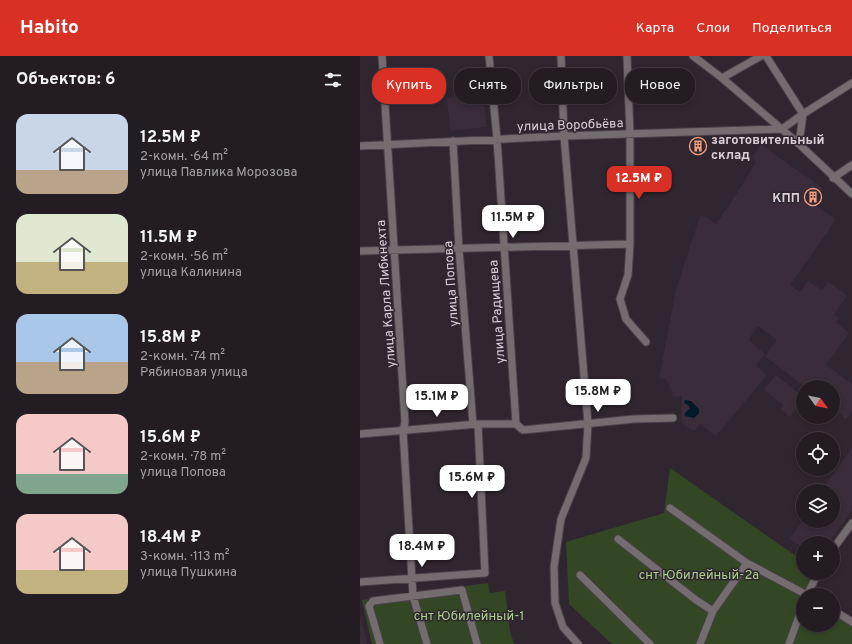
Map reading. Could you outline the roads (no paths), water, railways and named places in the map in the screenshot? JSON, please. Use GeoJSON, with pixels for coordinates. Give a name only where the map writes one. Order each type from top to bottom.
{"type":"FeatureCollection","features":[{"type":"Feature","properties":{"kind":"street","name":"улица Карла Либкнехта"},"geometry":{"type":"LineString","coordinates":[[382,56],[405,422],[403,430],[412,596],[427,644]]}},
{"type":"Feature","properties":{"kind":"street","name":"улица Радищева"},"geometry":{"type":"LineString","coordinates":[[489,56],[497,139],[516,424]]}},
{"type":"Feature","properties":{"kind":"street"},"geometry":{"type":"LineString","coordinates":[[561,56],[564,136],[588,424],[586,458],[561,519],[554,568],[555,603],[563,627],[578,644]]}},
{"type":"Feature","properties":{"kind":"street"},"geometry":{"type":"LineString","coordinates":[[627,56],[630,134],[630,244],[628,275],[620,296],[620,302],[626,319],[646,342]]}},
{"type":"Feature","properties":{"kind":"street"},"geometry":{"type":"LineString","coordinates":[[694,56],[782,129],[833,178],[852,194]]}},
{"type":"Feature","properties":{"kind":"street"},"geometry":{"type":"LineString","coordinates":[[722,78],[761,56]]}},
{"type":"Feature","properties":{"kind":"street"},"geometry":{"type":"LineString","coordinates":[[766,56],[803,114],[799,144]]}},
{"type":"Feature","properties":{"kind":"street"},"geometry":{"type":"LineString","coordinates":[[782,129],[852,83]]}},
{"type":"Feature","properties":{"kind":"street","name":"улица Воробьёва"},"geometry":{"type":"LineString","coordinates":[[360,146],[564,136],[782,129]]}},
{"type":"Feature","properties":{"kind":"street","name":"улица Попова"},"geometry":{"type":"LineString","coordinates":[[411,578],[485,573],[476,424],[459,248],[453,141]]}},
{"type":"Feature","properties":{"kind":"street"},"geometry":{"type":"LineString","coordinates":[[833,178],[852,165]]}},
{"type":"Feature","properties":{"kind":"street"},"geometry":{"type":"LineString","coordinates":[[360,251],[630,244]]}},
{"type":"Feature","properties":{"kind":"street"},"geometry":{"type":"LineString","coordinates":[[360,434],[476,424],[516,424],[522,430],[634,419],[674,418]]}},
{"type":"Feature","properties":{"kind":"street"},"geometry":{"type":"LineString","coordinates":[[670,508],[747,563],[796,589]]}},
{"type":"Feature","properties":{"kind":"street"},"geometry":{"type":"LineString","coordinates":[[840,539],[852,523]]}},
{"type":"Feature","properties":{"kind":"street"},"geometry":{"type":"LineString","coordinates":[[618,539],[696,600],[713,611]]}},
{"type":"Feature","properties":{"kind":"street"},"geometry":{"type":"LineString","coordinates":[[700,644],[713,611],[747,563]]}},
{"type":"Feature","properties":{"kind":"street"},"geometry":{"type":"LineString","coordinates":[[580,575],[650,644]]}},
{"type":"Feature","properties":{"kind":"street"},"geometry":{"type":"LineString","coordinates":[[360,582],[411,578]]}},
{"type":"Feature","properties":{"kind":"street"},"geometry":{"type":"LineString","coordinates":[[380,644],[369,606],[373,601],[462,590],[477,644]]}},
{"type":"Feature","properties":{"kind":"street"},"geometry":{"type":"LineString","coordinates":[[840,614],[852,622]]}},
{"type":"Feature","properties":{"kind":"street"},"geometry":{"type":"LineString","coordinates":[[789,644],[796,624]]}},
{"type":"Feature","properties":{"kind":"water"},"geometry":{"type":"Polygon","coordinates":[[[685,400],[691,401],[699,409],[699,413],[694,418],[685,416],[685,413],[690,408],[684,403],[685,400]]]}},
{"type":"Feature","properties":{"kind":"place","name":"заготовительный склад"},"geometry":{"type":"Point","coordinates":[698,146]}},
{"type":"Feature","properties":{"kind":"place","name":"КПП"},"geometry":{"type":"Point","coordinates":[813,197]}},
{"type":"Feature","properties":{"kind":"park label","name":"снт Юбилейный-2а"},"geometry":{"type":"Point","coordinates":[699,574]}},
{"type":"Feature","properties":{"kind":"park label","name":"снт Юбилейный-1"},"geometry":{"type":"Point","coordinates":[469,615]}}]}
